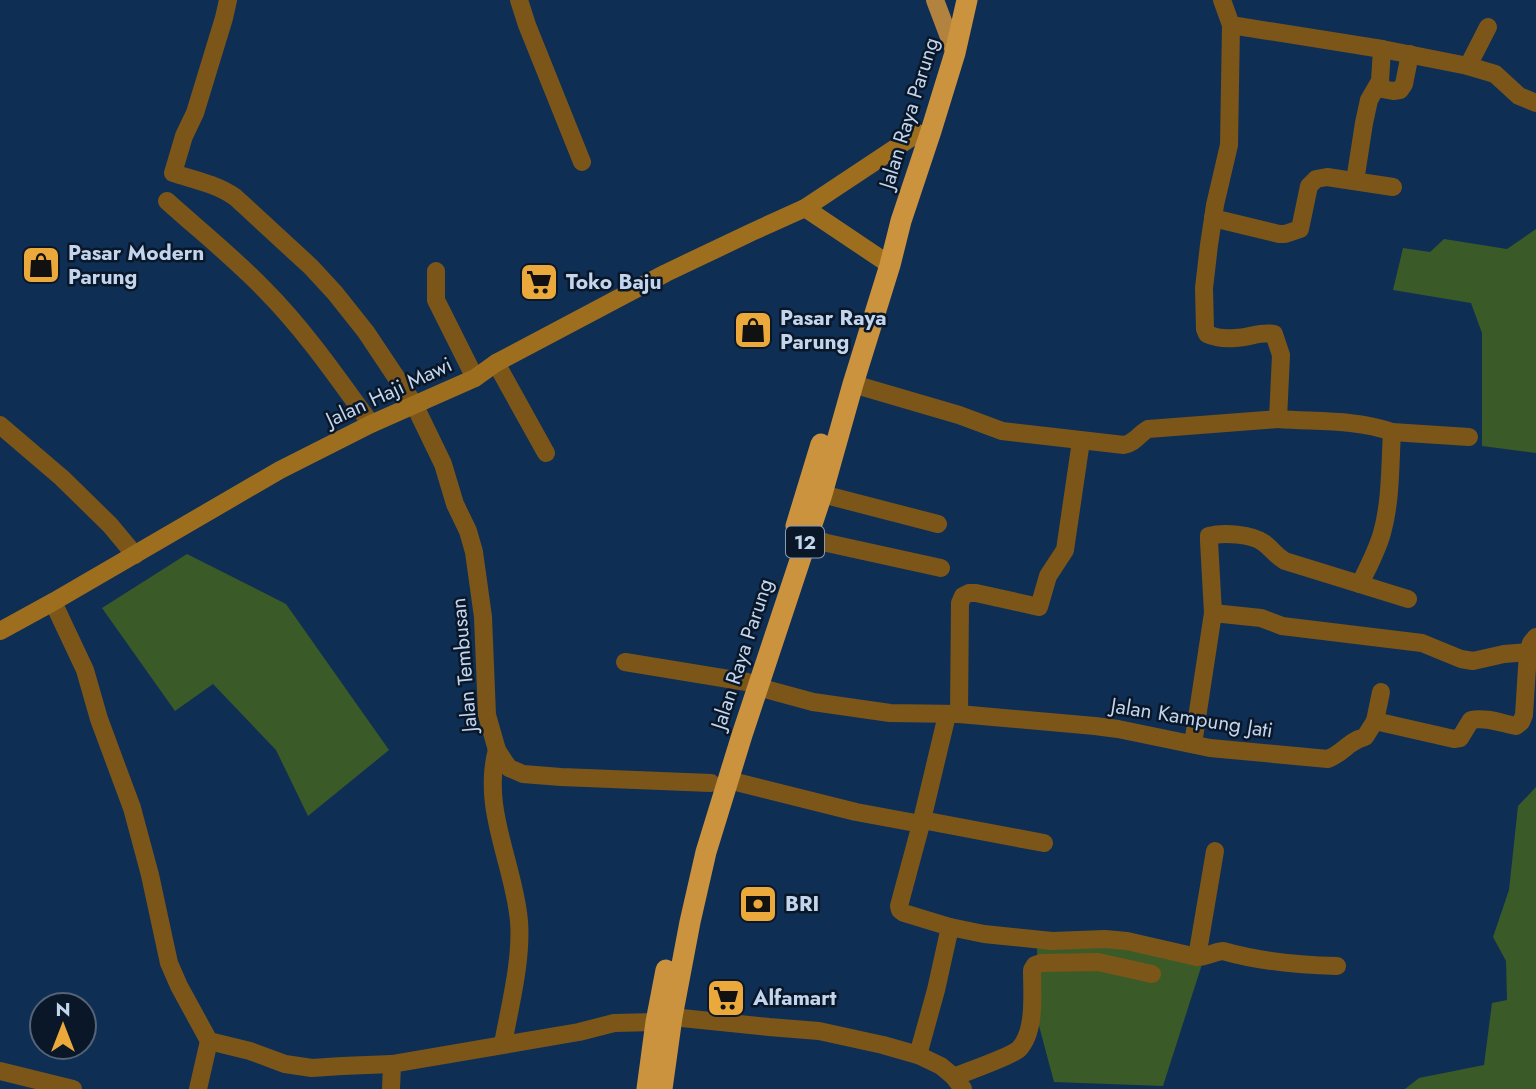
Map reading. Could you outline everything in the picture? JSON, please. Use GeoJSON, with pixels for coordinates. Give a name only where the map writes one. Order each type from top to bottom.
{"type":"FeatureCollection","features":[{"type":"Feature","properties":{"kind":"highway","name":"Jalan Raya Parung"},"geometry":{"type":"LineString","coordinates":[[752,684],[822,494],[953,0]]}},
{"type":"Feature","properties":{"kind":"highway","name":"Jalan Raya Parung"},"geometry":{"type":"LineString","coordinates":[[662,1089],[664,1019],[673,935],[884,262],[932,131],[967,0]]}},
{"type":"Feature","properties":{"kind":"highway","name":"Jalan Raya Parung"},"geometry":{"type":"LineString","coordinates":[[647,1089],[664,1019]]}},
{"type":"Feature","properties":{"kind":"main road"},"geometry":{"type":"LineString","coordinates":[[934,0],[955,53]]}},
{"type":"Feature","properties":{"kind":"street","name":"Jalan Tembusan"},"geometry":{"type":"LineString","coordinates":[[228,0],[195,113],[184,136],[173,173],[225,190],[299,255],[335,293],[366,332],[414,404],[443,464],[474,552],[483,617],[487,715],[497,750],[509,768],[523,774],[561,777],[720,782],[856,813],[1044,844]]}},
{"type":"Feature","properties":{"kind":"street"},"geometry":{"type":"LineString","coordinates":[[519,0],[582,162]]}},
{"type":"Feature","properties":{"kind":"street"},"geometry":{"type":"LineString","coordinates":[[1222,0],[1231,26],[1229,145],[1213,218],[1204,288],[1205,329],[1207,334],[1217,338],[1237,338],[1266,332],[1274,334],[1281,355],[1278,419]]}},
{"type":"Feature","properties":{"kind":"street"},"geometry":{"type":"LineString","coordinates":[[1231,26],[1382,49],[1468,66],[1495,74],[1519,96],[1536,103]]}},
{"type":"Feature","properties":{"kind":"street"},"geometry":{"type":"LineString","coordinates":[[1468,66],[1488,27]]}},
{"type":"Feature","properties":{"kind":"street"},"geometry":{"type":"LineString","coordinates":[[1355,181],[1369,100],[1377,88],[1381,74],[1382,49]]}},
{"type":"Feature","properties":{"kind":"street"},"geometry":{"type":"LineString","coordinates":[[1377,88],[1400,90],[1404,84],[1410,54]]}},
{"type":"Feature","properties":{"kind":"street","name":"Jalan Haji Mawi"},"geometry":{"type":"LineString","coordinates":[[0,631],[280,470],[371,424],[475,378],[496,363],[666,273],[805,208],[918,134]]}},
{"type":"Feature","properties":{"kind":"street"},"geometry":{"type":"LineString","coordinates":[[1213,218],[1285,234],[1300,229],[1308,186],[1316,179],[1327,177],[1393,187]]}},
{"type":"Feature","properties":{"kind":"street"},"geometry":{"type":"LineString","coordinates":[[167,201],[272,297],[321,356],[371,424]]}},
{"type":"Feature","properties":{"kind":"street"},"geometry":{"type":"LineString","coordinates":[[805,208],[884,262]]}},
{"type":"Feature","properties":{"kind":"street"},"geometry":{"type":"LineString","coordinates":[[436,271],[436,300],[475,378]]}},
{"type":"Feature","properties":{"kind":"street"},"geometry":{"type":"LineString","coordinates":[[496,363],[545,453]]}},
{"type":"Feature","properties":{"kind":"street"},"geometry":{"type":"LineString","coordinates":[[853,384],[959,415],[1002,431],[1124,445],[1135,441],[1148,429],[1278,419],[1352,423],[1375,426],[1392,432],[1469,436]]}},
{"type":"Feature","properties":{"kind":"street"},"geometry":{"type":"LineString","coordinates":[[0,425],[72,487],[135,555]]}},
{"type":"Feature","properties":{"kind":"street"},"geometry":{"type":"LineString","coordinates":[[1360,584],[1383,531],[1392,432]]}},
{"type":"Feature","properties":{"kind":"street"},"geometry":{"type":"LineString","coordinates":[[1081,441],[1065,550],[1048,576],[1039,607],[976,593],[963,596],[960,603],[953,715],[900,910],[950,927],[984,934],[1040,940],[1105,939],[1127,941],[1197,957],[1207,957],[1223,951],[1260,961],[1337,966]]}},
{"type":"Feature","properties":{"kind":"street"},"geometry":{"type":"LineString","coordinates":[[822,494],[937,524]]}},
{"type":"Feature","properties":{"kind":"street"},"geometry":{"type":"LineString","coordinates":[[1193,744],[1213,613],[1209,536],[1227,533],[1255,538],[1284,561],[1408,599]]}},
{"type":"Feature","properties":{"kind":"street"},"geometry":{"type":"LineString","coordinates":[[806,537],[942,568]]}},
{"type":"Feature","properties":{"kind":"street"},"geometry":{"type":"LineString","coordinates":[[53,602],[85,670],[103,731],[132,808],[169,963],[209,1041],[198,1089]]}},
{"type":"Feature","properties":{"kind":"street"},"geometry":{"type":"LineString","coordinates":[[1213,613],[1261,618],[1282,626],[1422,643],[1461,659],[1473,661],[1532,644],[1524,715],[1516,726],[1483,718],[1471,720],[1460,738],[1454,739],[1375,721],[1381,692]]}},
{"type":"Feature","properties":{"kind":"street","name":"Jalan Kampung Jati"},"geometry":{"type":"LineString","coordinates":[[625,662],[752,684],[840,707],[1118,729],[1210,748],[1328,759],[1339,754],[1354,740],[1365,737],[1375,721]]}},
{"type":"Feature","properties":{"kind":"street"},"geometry":{"type":"LineString","coordinates":[[497,750],[493,766],[493,799],[514,887],[519,921],[518,951],[503,1044]]}},
{"type":"Feature","properties":{"kind":"street"},"geometry":{"type":"LineString","coordinates":[[1197,957],[1215,851]]}},
{"type":"Feature","properties":{"kind":"street"},"geometry":{"type":"LineString","coordinates":[[918,1055],[950,927]]}},
{"type":"Feature","properties":{"kind":"street"},"geometry":{"type":"LineString","coordinates":[[209,1041],[304,1068],[392,1065],[579,1032],[614,1023],[664,1019],[819,1031],[918,1055],[942,1066],[958,1083],[1021,1046],[1030,1026],[1032,970],[1035,965],[1041,962],[1098,962],[1152,974]]}},
{"type":"Feature","properties":{"kind":"street"},"geometry":{"type":"LineString","coordinates":[[391,1089],[392,1065]]}},
{"type":"Feature","properties":{"kind":"street"},"geometry":{"type":"LineString","coordinates":[[0,1071],[73,1089]]}},
{"type":"Feature","properties":{"kind":"green space"},"geometry":{"type":"Polygon","coordinates":[[[1536,229],[1536,453],[1482,446],[1482,333],[1471,303],[1393,290],[1403,248],[1430,252],[1444,239],[1507,249],[1536,229]]]}},
{"type":"Feature","properties":{"kind":"green space"},"geometry":{"type":"Polygon","coordinates":[[[187,554],[286,604],[389,750],[308,816],[276,750],[213,684],[175,711],[102,608],[187,554]]]}},
{"type":"Feature","properties":{"kind":"green space"},"geometry":{"type":"Polygon","coordinates":[[[1536,787],[1536,1089],[1405,1089],[1419,1078],[1484,1065],[1492,1003],[1507,1000],[1506,961],[1493,937],[1509,890],[1518,806],[1536,787]]]}},
{"type":"Feature","properties":{"kind":"green space"},"geometry":{"type":"Polygon","coordinates":[[[1037,943],[1109,943],[1203,961],[1163,1086],[1054,1082],[1038,1022],[1037,943]]]}},
{"type":"Feature","properties":{"kind":"place","name":"Pasar Modern Parung"},"geometry":{"type":"Point","coordinates":[41,265]}},
{"type":"Feature","properties":{"kind":"place","name":"Toko Baju"},"geometry":{"type":"Point","coordinates":[539,282]}},
{"type":"Feature","properties":{"kind":"place","name":"Pasar Raya Parung"},"geometry":{"type":"Point","coordinates":[753,330]}},
{"type":"Feature","properties":{"kind":"place","name":"BRI"},"geometry":{"type":"Point","coordinates":[758,904]}},
{"type":"Feature","properties":{"kind":"place","name":"Alfamart"},"geometry":{"type":"Point","coordinates":[726,998]}}]}
